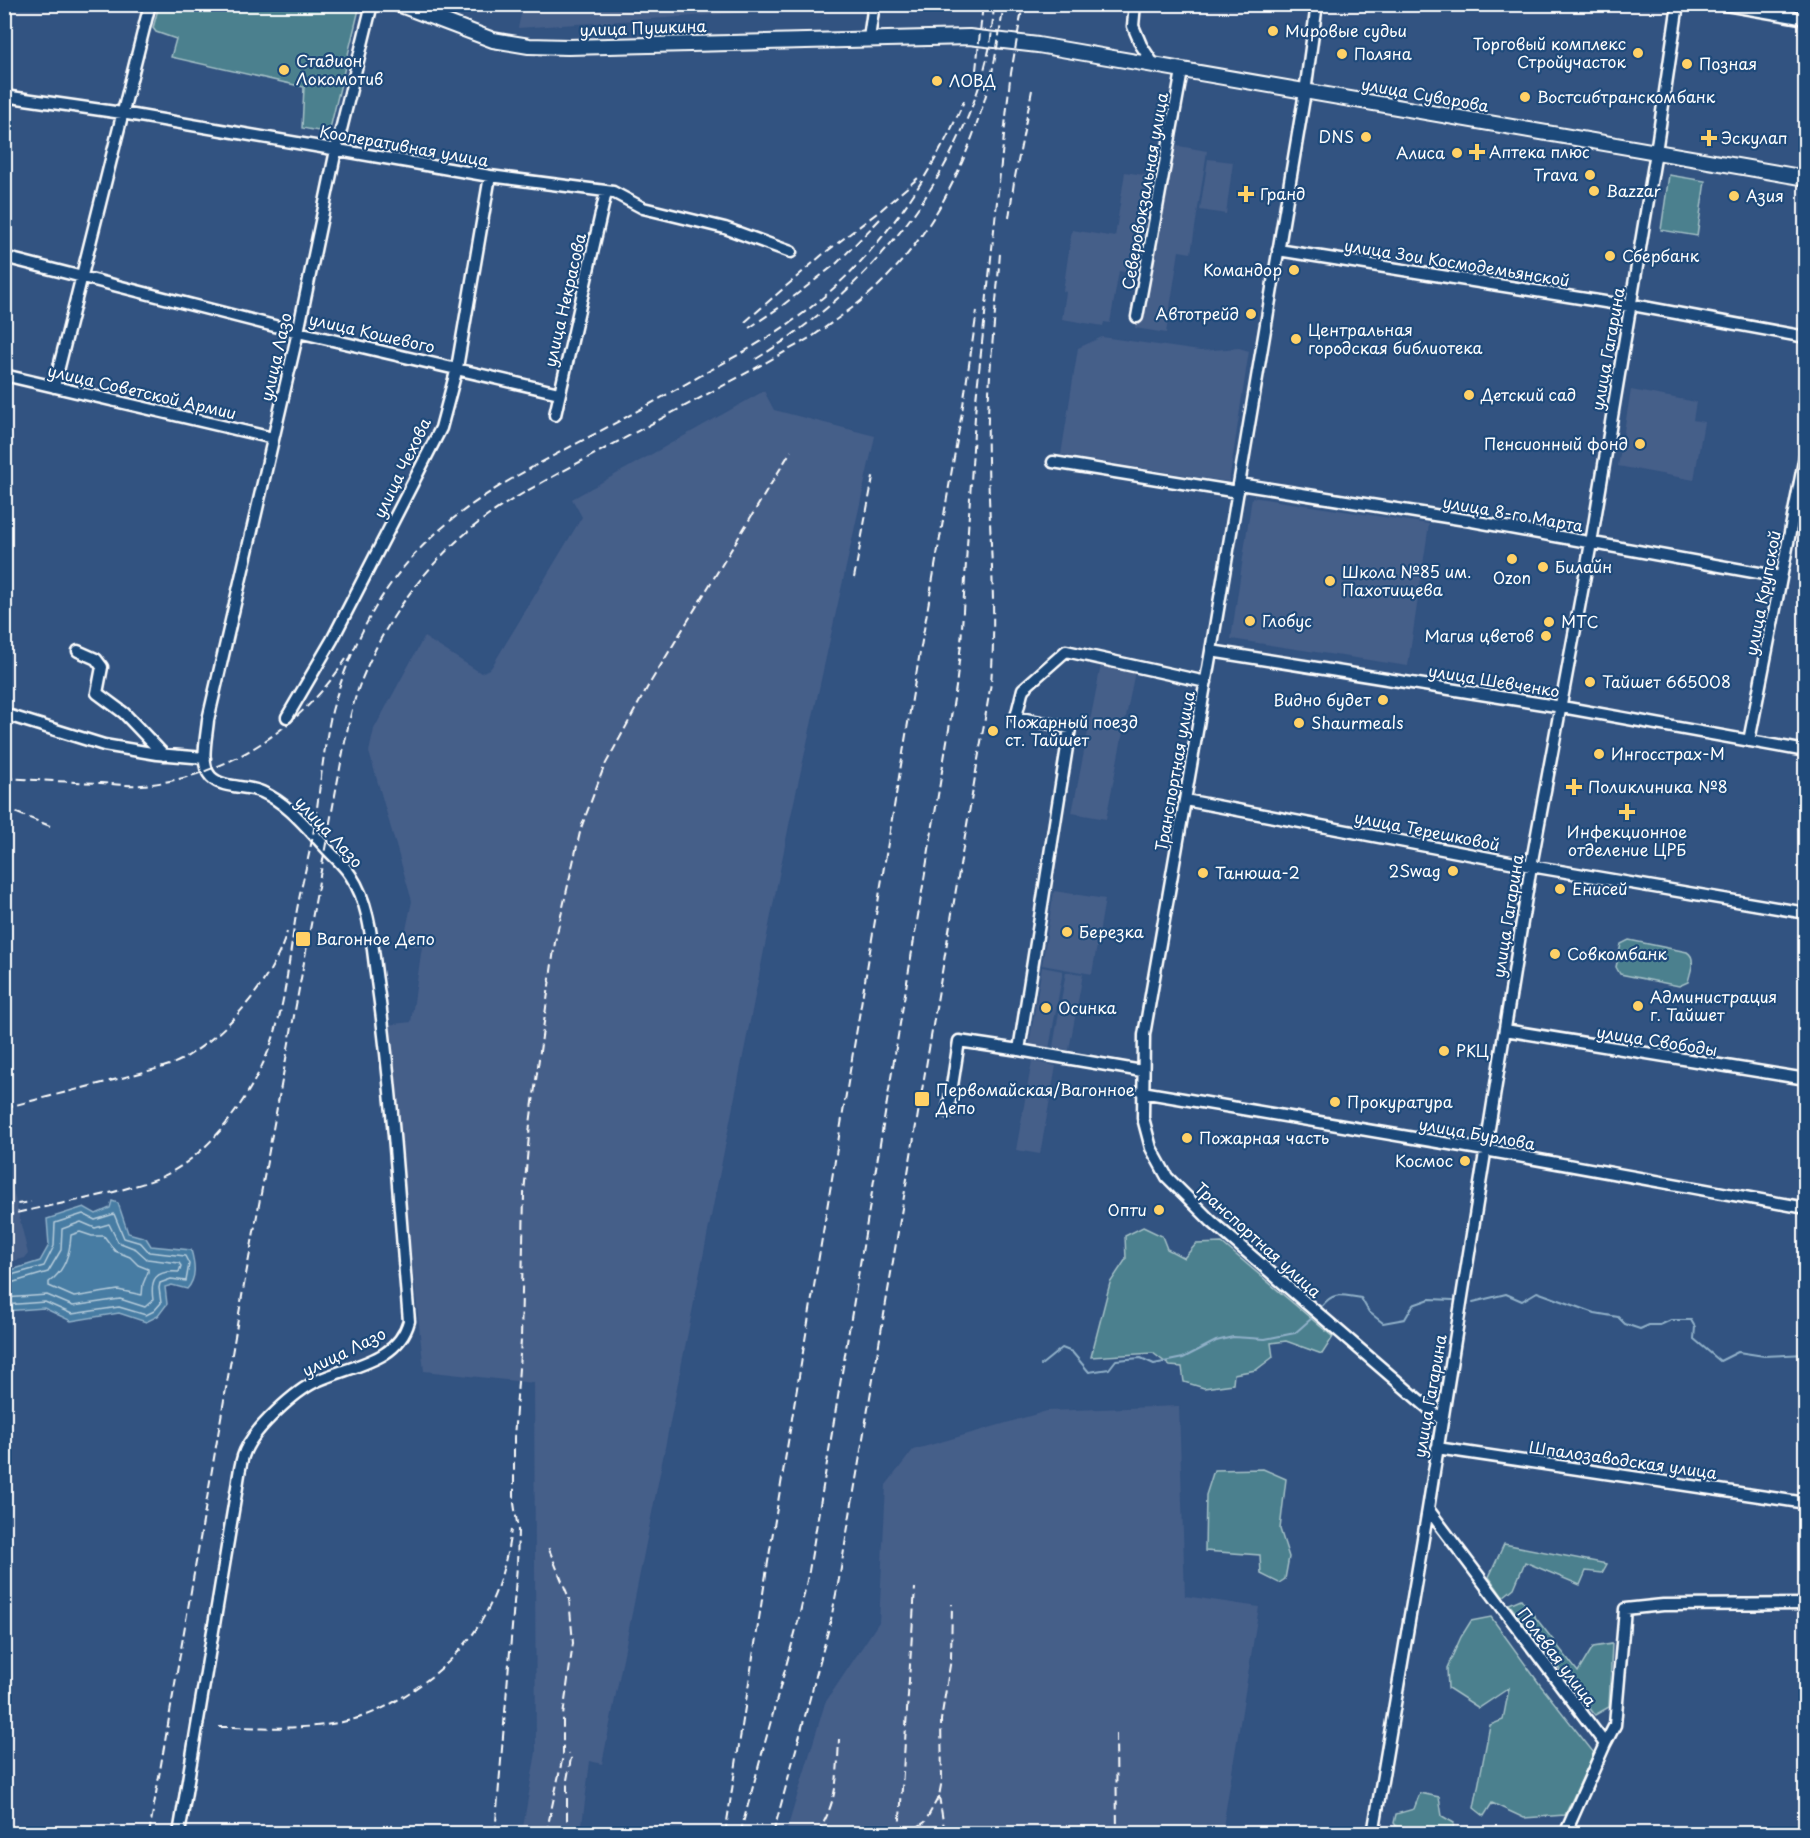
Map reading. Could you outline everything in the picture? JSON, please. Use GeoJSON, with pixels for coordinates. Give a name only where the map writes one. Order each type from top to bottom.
{"type":"FeatureCollection","features":[{"type":"Feature","properties":{"kind":"main road","name":"улица Пушкина"},"geometry":{"type":"LineString","coordinates":[[398,4],[493,40],[529,46],[969,37],[1038,45]]}},
{"type":"Feature","properties":{"kind":"main road","name":"улица Суворова"},"geometry":{"type":"LineString","coordinates":[[1038,45],[1806,178]]}},
{"type":"Feature","properties":{"kind":"street"},"geometry":{"type":"LineString","coordinates":[[54,387],[150,4]]}},
{"type":"Feature","properties":{"kind":"street","name":"улица Лазо"},"geometry":{"type":"LineString","coordinates":[[179,1833],[244,1451],[265,1424],[295,1394],[318,1380],[390,1351],[406,1333],[409,1321],[384,1027],[370,931],[359,892],[339,860],[293,813],[276,799],[260,791],[219,783],[210,777],[205,758],[208,720],[298,332],[336,150],[372,4]]}},
{"type":"Feature","properties":{"kind":"street"},"geometry":{"type":"LineString","coordinates":[[868,38],[874,4]]}},
{"type":"Feature","properties":{"kind":"street"},"geometry":{"type":"LineString","coordinates":[[1135,4],[1133,26],[1141,45],[1154,65]]}},
{"type":"Feature","properties":{"kind":"street","name":"Транспортная улица"},"geometry":{"type":"LineString","coordinates":[[1317,4],[1305,92],[1212,651],[1144,1035],[1143,1118],[1151,1148],[1167,1177],[1210,1221],[1442,1420]]}},
{"type":"Feature","properties":{"kind":"street","name":"улица Гагарина"},"geometry":{"type":"LineString","coordinates":[[1373,1833],[1428,1509],[1531,866],[1634,306],[1678,4]]}},
{"type":"Feature","properties":{"kind":"street"},"geometry":{"type":"LineString","coordinates":[[1720,4],[1806,19]]}},
{"type":"Feature","properties":{"kind":"street","name":"Северовокзальная улица"},"geometry":{"type":"LineString","coordinates":[[1137,316],[1182,70]]}},
{"type":"Feature","properties":{"kind":"street","name":"Кооперативная улица"},"geometry":{"type":"LineString","coordinates":[[4,96],[122,113],[489,176],[613,192],[643,208],[725,228],[791,252]]}},
{"type":"Feature","properties":{"kind":"street","name":"улица Чехова"},"geometry":{"type":"LineString","coordinates":[[287,717],[332,640],[441,428],[457,368],[489,176]]}},
{"type":"Feature","properties":{"kind":"street","name":"улица Некрасова"},"geometry":{"type":"LineString","coordinates":[[555,415],[606,192]]}},
{"type":"Feature","properties":{"kind":"street","name":"улица Зои Космодемьянской"},"geometry":{"type":"LineString","coordinates":[[1278,250],[1634,306],[1806,337]]}},
{"type":"Feature","properties":{"kind":"street","name":"улица Кошевого"},"geometry":{"type":"LineString","coordinates":[[4,257],[298,332],[559,393]]}},
{"type":"Feature","properties":{"kind":"street","name":"улица Советской Армии"},"geometry":{"type":"LineString","coordinates":[[4,375],[273,438]]}},
{"type":"Feature","properties":{"kind":"street","name":"улица Крупской"},"geometry":{"type":"LineString","coordinates":[[1749,741],[1806,451]]}},
{"type":"Feature","properties":{"kind":"street","name":"улица 8-го Марта"},"geometry":{"type":"LineString","coordinates":[[1053,462],[1472,521],[1781,577]]}},
{"type":"Feature","properties":{"kind":"street"},"geometry":{"type":"LineString","coordinates":[[78,651],[96,659],[102,667],[97,693],[124,713],[131,723],[164,755]]}},
{"type":"Feature","properties":{"kind":"street"},"geometry":{"type":"LineString","coordinates":[[1019,1050],[1070,728],[1016,717],[1023,689],[1066,651],[1206,682]]}},
{"type":"Feature","properties":{"kind":"street","name":"улица Шевченко"},"geometry":{"type":"LineString","coordinates":[[1212,651],[1562,707],[1806,751]]}},
{"type":"Feature","properties":{"kind":"street"},"geometry":{"type":"LineString","coordinates":[[4,714],[104,745],[164,755],[205,758]]}},
{"type":"Feature","properties":{"kind":"street","name":"улица Терешковой"},"geometry":{"type":"LineString","coordinates":[[1185,800],[1531,866],[1806,913]]}},
{"type":"Feature","properties":{"kind":"street","name":"улица Свободы"},"geometry":{"type":"LineString","coordinates":[[1505,1030],[1806,1079]]}},
{"type":"Feature","properties":{"kind":"street"},"geometry":{"type":"LineString","coordinates":[[948,1112],[958,1041],[1142,1071]]}},
{"type":"Feature","properties":{"kind":"street","name":"улица Бурлова"},"geometry":{"type":"LineString","coordinates":[[1142,1092],[1485,1150],[1806,1208]]}},
{"type":"Feature","properties":{"kind":"street","name":"Шпалозаводская улица"},"geometry":{"type":"LineString","coordinates":[[1437,1448],[1806,1503]]}},
{"type":"Feature","properties":{"kind":"street","name":"Полевая улица"},"geometry":{"type":"LineString","coordinates":[[1428,1509],[1605,1744]]}},
{"type":"Feature","properties":{"kind":"street"},"geometry":{"type":"LineString","coordinates":[[1565,1833],[1615,1725],[1625,1609],[1663,1605],[1806,1604]]}},
{"type":"Feature","properties":{"kind":"shaded area"},"geometry":{"type":"Polygon","coordinates":[[[523,4],[768,5],[767,11],[518,28],[523,4]]]}},
{"type":"Feature","properties":{"kind":"shaded area"},"geometry":{"type":"Polygon","coordinates":[[[1162,143],[1207,151],[1191,253],[1179,251],[1166,333],[1135,328],[1143,276],[1119,271],[1110,323],[1104,322],[1103,326],[1062,319],[1066,292],[1063,291],[1072,230],[1115,237],[1125,172],[1156,177],[1162,143]]]}},
{"type":"Feature","properties":{"kind":"shaded area"},"geometry":{"type":"Polygon","coordinates":[[[1208,159],[1233,162],[1226,214],[1200,210],[1208,159]]]}},
{"type":"Feature","properties":{"kind":"shaded area"},"geometry":{"type":"Polygon","coordinates":[[[1102,337],[1200,351],[1239,348],[1249,351],[1229,482],[1061,455],[1078,348],[1102,337]]]}},
{"type":"Feature","properties":{"kind":"shaded area"},"geometry":{"type":"Polygon","coordinates":[[[1631,390],[1696,402],[1693,420],[1704,422],[1694,480],[1618,466],[1631,390]]]}},
{"type":"Feature","properties":{"kind":"shaded area"},"geometry":{"type":"Polygon","coordinates":[[[764,391],[774,410],[875,436],[790,820],[602,1764],[590,1761],[581,1833],[522,1833],[536,1752],[534,1383],[424,1371],[386,1025],[411,1022],[422,947],[403,944],[412,901],[369,752],[374,729],[424,637],[481,673],[491,668],[582,517],[572,499],[764,391]]]}},
{"type":"Feature","properties":{"kind":"shaded area","name":"Школа №85 им. Пахотищева"},"geometry":{"type":"Polygon","coordinates":[[[1252,497],[1429,524],[1408,666],[1231,639],[1252,497]]]}},
{"type":"Feature","properties":{"kind":"shaded area"},"geometry":{"type":"Polygon","coordinates":[[[1101,665],[1135,671],[1106,819],[1072,813],[1101,665]]]}},
{"type":"Feature","properties":{"kind":"shaded area"},"geometry":{"type":"Polygon","coordinates":[[[1054,891],[1105,899],[1092,974],[1042,965],[1054,891]]]}},
{"type":"Feature","properties":{"kind":"shaded area"},"geometry":{"type":"Polygon","coordinates":[[[1042,967],[1063,971],[1049,1049],[1029,1045],[1042,967]]]}},
{"type":"Feature","properties":{"kind":"shaded area"},"geometry":{"type":"Polygon","coordinates":[[[1066,972],[1083,974],[1069,1050],[1053,1047],[1066,972]]]}},
{"type":"Feature","properties":{"kind":"shaded area"},"geometry":{"type":"Polygon","coordinates":[[[1032,1061],[1056,1066],[1040,1154],[1016,1150],[1032,1061]]]}},
{"type":"Feature","properties":{"kind":"shaded area"},"geometry":{"type":"Polygon","coordinates":[[[4,1152],[28,1254],[25,1258],[5,1263],[4,1152]]]}},
{"type":"Feature","properties":{"kind":"shaded area"},"geometry":{"type":"Polygon","coordinates":[[[1179,1406],[1185,1596],[1259,1607],[1222,1833],[786,1833],[825,1703],[879,1622],[886,1485],[913,1450],[1047,1411],[1179,1406]]]}},
{"type":"Feature","properties":{"kind":"green space","name":"Стадион Локомотив"},"geometry":{"type":"Polygon","coordinates":[[[159,5],[360,5],[329,133],[302,128],[304,87],[171,57],[176,39],[156,32],[153,28],[159,5]]]}},
{"type":"Feature","properties":{"kind":"green space"},"geometry":{"type":"Polygon","coordinates":[[[1669,175],[1705,181],[1697,236],[1661,230],[1669,175]]]}},
{"type":"Feature","properties":{"kind":"green space"},"geometry":{"type":"Polygon","coordinates":[[[1629,940],[1687,952],[1692,958],[1688,982],[1679,986],[1620,974],[1616,967],[1621,944],[1629,940]]]}},
{"type":"Feature","properties":{"kind":"green space"},"geometry":{"type":"Polygon","coordinates":[[[1143,1227],[1162,1236],[1167,1249],[1184,1258],[1196,1244],[1222,1243],[1333,1337],[1322,1354],[1286,1341],[1271,1343],[1273,1357],[1256,1370],[1234,1374],[1233,1384],[1204,1388],[1184,1382],[1182,1367],[1170,1366],[1153,1353],[1091,1357],[1110,1283],[1126,1259],[1125,1236],[1143,1227]]]}},
{"type":"Feature","properties":{"kind":"green space"},"geometry":{"type":"Polygon","coordinates":[[[1263,1469],[1286,1479],[1280,1529],[1289,1557],[1285,1579],[1279,1583],[1261,1574],[1260,1555],[1205,1551],[1206,1495],[1214,1470],[1263,1469]]]}},
{"type":"Feature","properties":{"kind":"green space"},"geometry":{"type":"Polygon","coordinates":[[[1504,1544],[1607,1564],[1602,1573],[1586,1571],[1580,1585],[1525,1562],[1514,1588],[1503,1597],[1489,1577],[1504,1544]]]}},
{"type":"Feature","properties":{"kind":"green space"},"geometry":{"type":"Polygon","coordinates":[[[1521,1599],[1578,1672],[1593,1647],[1612,1644],[1609,1707],[1595,1715],[1509,1604],[1521,1599]]]}},
{"type":"Feature","properties":{"kind":"green space"},"geometry":{"type":"Polygon","coordinates":[[[1491,1617],[1594,1753],[1565,1815],[1524,1818],[1492,1803],[1484,1816],[1474,1808],[1490,1725],[1503,1720],[1509,1688],[1479,1708],[1448,1688],[1447,1668],[1471,1621],[1491,1617]]]}},
{"type":"Feature","properties":{"kind":"green space"},"geometry":{"type":"Polygon","coordinates":[[[1420,1793],[1439,1797],[1442,1816],[1454,1823],[1452,1833],[1402,1833],[1394,1823],[1396,1814],[1414,1809],[1420,1793]]]}},
{"type":"Feature","properties":{"kind":"water"},"geometry":{"type":"Polygon","coordinates":[[[112,1201],[118,1203],[128,1233],[146,1238],[151,1246],[191,1250],[194,1271],[187,1289],[172,1285],[165,1287],[167,1304],[158,1316],[146,1322],[119,1313],[71,1321],[44,1308],[5,1311],[5,1272],[40,1261],[49,1245],[47,1219],[84,1207],[96,1214],[110,1208],[112,1201]]]}},
{"type":"Feature","properties":{"kind":"waterway"},"geometry":{"type":"LineString","coordinates":[[1473,1302],[1506,1294],[1522,1301],[1537,1292],[1595,1313],[1618,1317],[1625,1324],[1640,1329],[1671,1320],[1691,1320],[1695,1327],[1694,1339],[1720,1361],[1738,1352],[1764,1356],[1806,1354]]}},
{"type":"Feature","properties":{"kind":"waterway"},"geometry":{"type":"LineString","coordinates":[[1322,1306],[1335,1296],[1361,1298],[1369,1312],[1383,1323],[1405,1319],[1413,1305],[1430,1299],[1453,1300]]}},
{"type":"Feature","properties":{"kind":"waterway"},"geometry":{"type":"LineString","coordinates":[[1041,1365],[1062,1348],[1072,1352],[1089,1372],[1109,1369],[1116,1360],[1141,1358],[1154,1364],[1183,1358],[1216,1341],[1233,1337],[1265,1339],[1295,1333],[1312,1318]]}},
{"type":"Feature","properties":{"kind":"railway"},"geometry":{"type":"LineString","coordinates":[[976,70],[983,4]]}},
{"type":"Feature","properties":{"kind":"railway"},"geometry":{"type":"LineString","coordinates":[[756,359],[797,331],[836,300],[904,227],[932,187],[956,143],[975,98],[989,50],[994,4]]}},
{"type":"Feature","properties":{"kind":"railway"},"geometry":{"type":"LineString","coordinates":[[149,1834],[242,1296],[343,752],[357,693],[376,648],[390,623],[422,577],[441,556],[484,519],[544,482],[813,336],[857,304],[881,283],[920,238],[936,213],[963,160],[974,133],[991,76],[1004,4]]}},
{"type":"Feature","properties":{"kind":"railway"},"geometry":{"type":"LineString","coordinates":[[740,1834],[798,1622],[809,1571],[956,687],[961,644],[976,400],[1010,79],[1023,4]]}},
{"type":"Feature","properties":{"kind":"railway"},"geometry":{"type":"LineString","coordinates":[[1009,218],[1032,90]]}},
{"type":"Feature","properties":{"kind":"railway"},"geometry":{"type":"LineString","coordinates":[[4,1216],[121,1190],[154,1180],[173,1171],[208,1144],[224,1126],[251,1087],[271,1045],[286,984],[296,915],[314,829],[326,740],[337,694],[356,644],[373,612],[382,596],[412,557],[457,515],[481,498],[533,467],[749,349],[815,304],[861,261],[902,211],[936,157],[964,101]]}},
{"type":"Feature","properties":{"kind":"railway"},"geometry":{"type":"LineString","coordinates":[[745,322],[822,255],[881,210],[918,178]]}},
{"type":"Feature","properties":{"kind":"railway"},"geometry":{"type":"LineString","coordinates":[[749,328],[837,263],[882,217]]}},
{"type":"Feature","properties":{"kind":"railway"},"geometry":{"type":"LineString","coordinates":[[773,1834],[830,1624],[840,1574],[991,683],[993,599],[988,433],[1000,253]]}},
{"type":"Feature","properties":{"kind":"railway"},"geometry":{"type":"LineString","coordinates":[[725,1834],[767,1568],[962,412],[977,311]]}},
{"type":"Feature","properties":{"kind":"railway"},"geometry":{"type":"LineString","coordinates":[[495,1834],[517,1566],[518,1530],[514,1503],[514,1438],[521,1340],[524,1194],[530,1124],[555,942],[581,828],[604,767],[647,688],[791,451]]}},
{"type":"Feature","properties":{"kind":"railway"},"geometry":{"type":"LineString","coordinates":[[854,578],[874,472]]}},
{"type":"Feature","properties":{"kind":"railway"},"geometry":{"type":"LineString","coordinates":[[4,778],[137,785],[173,780],[203,772],[231,760],[284,727],[328,684],[346,659]]}},
{"type":"Feature","properties":{"kind":"railway"},"geometry":{"type":"LineString","coordinates":[[4,808],[50,826]]}},
{"type":"Feature","properties":{"kind":"railway"},"geometry":{"type":"LineString","coordinates":[[4,1108],[156,1069],[181,1060],[215,1036],[246,1005],[271,969],[287,932]]}},
{"type":"Feature","properties":{"kind":"railway"},"geometry":{"type":"LineString","coordinates":[[4,1206],[31,1202]]}},
{"type":"Feature","properties":{"kind":"railway"},"geometry":{"type":"LineString","coordinates":[[219,1727],[319,1726],[368,1714],[408,1693],[437,1672],[454,1656],[482,1620],[500,1579],[511,1530]]}},
{"type":"Feature","properties":{"kind":"railway"},"geometry":{"type":"LineString","coordinates":[[546,1834],[563,1756],[563,1716],[573,1643],[569,1598],[548,1547]]}},
{"type":"Feature","properties":{"kind":"railway"},"geometry":{"type":"LineString","coordinates":[[899,1834],[915,1588]]}},
{"type":"Feature","properties":{"kind":"railway"},"geometry":{"type":"LineString","coordinates":[[907,1834],[925,1822],[939,1796],[942,1780],[941,1720],[951,1659],[952,1604]]}},
{"type":"Feature","properties":{"kind":"railway"},"geometry":{"type":"LineString","coordinates":[[1116,1733],[1117,1834]]}},
{"type":"Feature","properties":{"kind":"railway"},"geometry":{"type":"LineString","coordinates":[[817,1834],[833,1799],[839,1739]]}},
{"type":"Feature","properties":{"kind":"railway"},"geometry":{"type":"LineString","coordinates":[[567,1834],[567,1780],[571,1758],[569,1753]]}},
{"type":"Feature","properties":{"kind":"railway"},"geometry":{"type":"LineString","coordinates":[[939,1796],[945,1834]]}},
{"type":"Feature","properties":{"kind":"place","name":"Мировые судьи"},"geometry":{"type":"Point","coordinates":[1273,31]}},
{"type":"Feature","properties":{"kind":"place","name":"Торговый комплекс Стройучасток"},"geometry":{"type":"Point","coordinates":[1638,53]}},
{"type":"Feature","properties":{"kind":"place","name":"Поляна"},"geometry":{"type":"Point","coordinates":[1342,54]}},
{"type":"Feature","properties":{"kind":"place","name":"Позная"},"geometry":{"type":"Point","coordinates":[1687,64]}},
{"type":"Feature","properties":{"kind":"place","name":"Стадион Локомотив"},"geometry":{"type":"Point","coordinates":[284,70]}},
{"type":"Feature","properties":{"kind":"place","name":"ЛОВД"},"geometry":{"type":"Point","coordinates":[937,81]}},
{"type":"Feature","properties":{"kind":"place","name":"Востсибтранскомбанк"},"geometry":{"type":"Point","coordinates":[1525,97]}},
{"type":"Feature","properties":{"kind":"place","name":"DNS"},"geometry":{"type":"Point","coordinates":[1366,137]}},
{"type":"Feature","properties":{"kind":"place","name":"Эскулап"},"geometry":{"type":"Point","coordinates":[1709,138]}},
{"type":"Feature","properties":{"kind":"place","name":"Аптека плюс"},"geometry":{"type":"Point","coordinates":[1477,152]}},
{"type":"Feature","properties":{"kind":"place","name":"Алиса"},"geometry":{"type":"Point","coordinates":[1457,153]}},
{"type":"Feature","properties":{"kind":"place","name":"Trava"},"geometry":{"type":"Point","coordinates":[1590,175]}},
{"type":"Feature","properties":{"kind":"place","name":"Bazzar"},"geometry":{"type":"Point","coordinates":[1594,191]}},
{"type":"Feature","properties":{"kind":"place","name":"Гранд"},"geometry":{"type":"Point","coordinates":[1246,194]}},
{"type":"Feature","properties":{"kind":"place","name":"Азия"},"geometry":{"type":"Point","coordinates":[1734,196]}},
{"type":"Feature","properties":{"kind":"place","name":"Сбербанк"},"geometry":{"type":"Point","coordinates":[1610,256]}},
{"type":"Feature","properties":{"kind":"place","name":"Командор"},"geometry":{"type":"Point","coordinates":[1294,270]}},
{"type":"Feature","properties":{"kind":"place","name":"Автотрейд"},"geometry":{"type":"Point","coordinates":[1251,314]}},
{"type":"Feature","properties":{"kind":"place","name":"Центральная городская библиотека"},"geometry":{"type":"Point","coordinates":[1296,339]}},
{"type":"Feature","properties":{"kind":"place","name":"Детский сад"},"geometry":{"type":"Point","coordinates":[1469,395]}},
{"type":"Feature","properties":{"kind":"place","name":"Пенсионный фонд"},"geometry":{"type":"Point","coordinates":[1640,444]}},
{"type":"Feature","properties":{"kind":"place","name":"Ozon"},"geometry":{"type":"Point","coordinates":[1512,559]}},
{"type":"Feature","properties":{"kind":"place","name":"Билайн"},"geometry":{"type":"Point","coordinates":[1543,567]}},
{"type":"Feature","properties":{"kind":"place","name":"Школа №85 им. Пахотищева"},"geometry":{"type":"Point","coordinates":[1330,581]}},
{"type":"Feature","properties":{"kind":"place","name":"Глобус"},"geometry":{"type":"Point","coordinates":[1250,621]}},
{"type":"Feature","properties":{"kind":"place","name":"МТС"},"geometry":{"type":"Point","coordinates":[1549,622]}},
{"type":"Feature","properties":{"kind":"place","name":"Магия цветов"},"geometry":{"type":"Point","coordinates":[1546,636]}},
{"type":"Feature","properties":{"kind":"place","name":"Тайшет 665008"},"geometry":{"type":"Point","coordinates":[1590,682]}},
{"type":"Feature","properties":{"kind":"place","name":"Видно будет"},"geometry":{"type":"Point","coordinates":[1383,700]}},
{"type":"Feature","properties":{"kind":"place","name":"Shaurmeals"},"geometry":{"type":"Point","coordinates":[1299,723]}},
{"type":"Feature","properties":{"kind":"place","name":"Пожарный поезд ст. Тайшет"},"geometry":{"type":"Point","coordinates":[993,731]}},
{"type":"Feature","properties":{"kind":"place","name":"Ингосстрах-М"},"geometry":{"type":"Point","coordinates":[1599,754]}},
{"type":"Feature","properties":{"kind":"place","name":"Поликлиника №8"},"geometry":{"type":"Point","coordinates":[1574,787]}},
{"type":"Feature","properties":{"kind":"place","name":"Инфекционное отделение ЦРБ"},"geometry":{"type":"Point","coordinates":[1627,812]}},
{"type":"Feature","properties":{"kind":"place","name":"2Swag"},"geometry":{"type":"Point","coordinates":[1453,871]}},
{"type":"Feature","properties":{"kind":"place","name":"Танюша-2"},"geometry":{"type":"Point","coordinates":[1203,873]}},
{"type":"Feature","properties":{"kind":"place","name":"Енисей"},"geometry":{"type":"Point","coordinates":[1560,889]}},
{"type":"Feature","properties":{"kind":"place","name":"Березка"},"geometry":{"type":"Point","coordinates":[1067,932]}},
{"type":"Feature","properties":{"kind":"place","name":"Вагонное Депо"},"geometry":{"type":"Point","coordinates":[303,939]}},
{"type":"Feature","properties":{"kind":"place","name":"Совкомбанк"},"geometry":{"type":"Point","coordinates":[1555,954]}},
{"type":"Feature","properties":{"kind":"place","name":"Администрация г. Тайшет"},"geometry":{"type":"Point","coordinates":[1638,1006]}},
{"type":"Feature","properties":{"kind":"place","name":"Осинка"},"geometry":{"type":"Point","coordinates":[1046,1008]}},
{"type":"Feature","properties":{"kind":"place","name":"РКЦ"},"geometry":{"type":"Point","coordinates":[1444,1051]}},
{"type":"Feature","properties":{"kind":"place","name":"Первомайская/Вагонное Депо"},"geometry":{"type":"Point","coordinates":[922,1099]}},
{"type":"Feature","properties":{"kind":"place","name":"Прокуратура"},"geometry":{"type":"Point","coordinates":[1335,1102]}},
{"type":"Feature","properties":{"kind":"place","name":"Пожарная часть"},"geometry":{"type":"Point","coordinates":[1187,1138]}},
{"type":"Feature","properties":{"kind":"place","name":"Космос"},"geometry":{"type":"Point","coordinates":[1465,1161]}},
{"type":"Feature","properties":{"kind":"place","name":"Опти"},"geometry":{"type":"Point","coordinates":[1159,1210]}}]}
